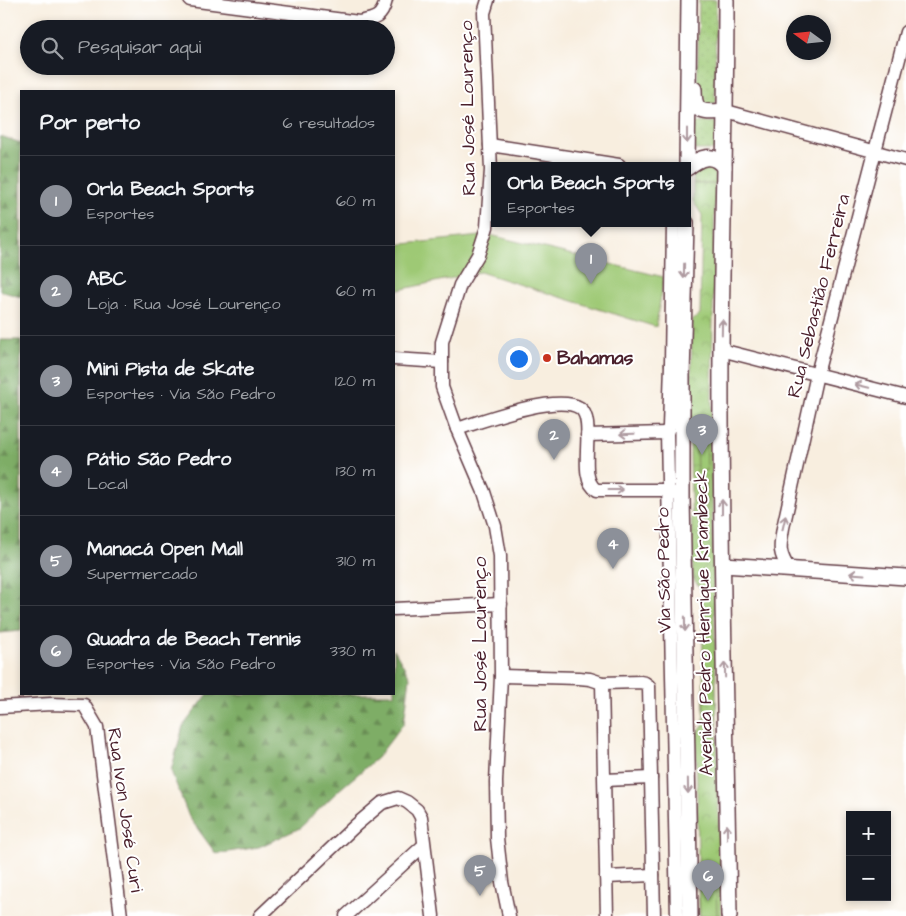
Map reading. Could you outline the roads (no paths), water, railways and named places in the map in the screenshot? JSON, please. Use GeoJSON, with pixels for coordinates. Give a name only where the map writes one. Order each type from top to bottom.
{"type":"FeatureCollection","features":[{"type":"Feature","properties":{"kind":"main road"},"geometry":{"type":"LineString","coordinates":[[687,162],[689,0]]}},
{"type":"Feature","properties":{"kind":"main road"},"geometry":{"type":"LineString","coordinates":[[695,0],[694,101],[697,108],[702,112],[726,111]]}},
{"type":"Feature","properties":{"kind":"main road","name":"Avenida Pedro Henrique Krambeck"},"geometry":{"type":"LineString","coordinates":[[726,0],[726,111],[721,350],[729,916]]}},
{"type":"Feature","properties":{"kind":"main road"},"geometry":{"type":"LineString","coordinates":[[691,163],[709,157],[720,162],[724,167]]}},
{"type":"Feature","properties":{"kind":"main road","name":"Via São Pedro"},"geometry":{"type":"LineString","coordinates":[[686,227],[682,376],[682,498],[690,916]]}},
{"type":"Feature","properties":{"kind":"main road"},"geometry":{"type":"LineString","coordinates":[[723,566],[906,577]]}},
{"type":"Feature","properties":{"kind":"street"},"geometry":{"type":"LineString","coordinates":[[190,0],[341,20]]}},
{"type":"Feature","properties":{"kind":"street"},"geometry":{"type":"LineString","coordinates":[[286,0],[287,14]]}},
{"type":"Feature","properties":{"kind":"street"},"geometry":{"type":"LineString","coordinates":[[370,20],[375,19],[384,10],[386,0]]}},
{"type":"Feature","properties":{"kind":"street","name":"Rua José Lourenço"},"geometry":{"type":"LineString","coordinates":[[488,0],[484,13],[492,162]]}},
{"type":"Feature","properties":{"kind":"street","name":"Rua Sebastião Ferreira"},"geometry":{"type":"LineString","coordinates":[[789,569],[781,556],[780,542],[818,374],[906,32]]}},
{"type":"Feature","properties":{"kind":"street"},"geometry":{"type":"LineString","coordinates":[[726,111],[906,160]]}},
{"type":"Feature","properties":{"kind":"street"},"geometry":{"type":"LineString","coordinates":[[490,145],[600,162]]}},
{"type":"Feature","properties":{"kind":"street","name":"Rua José Lourenço"},"geometry":{"type":"LineString","coordinates":[[491,189],[487,227],[478,255],[460,285],[442,342],[442,387],[457,429],[484,492],[495,526],[500,556],[502,676],[496,782],[497,838],[502,882],[509,916]]}},
{"type":"Feature","properties":{"kind":"street","name":"Avenida Pedro Henrique Krambeck"},"geometry":{"type":"LineString","coordinates":[[673,227],[671,364],[669,427],[667,433],[677,916]]}},
{"type":"Feature","properties":{"kind":"street"},"geometry":{"type":"LineString","coordinates":[[721,350],[906,397]]}},
{"type":"Feature","properties":{"kind":"street"},"geometry":{"type":"LineString","coordinates":[[395,359],[442,362]]}},
{"type":"Feature","properties":{"kind":"street"},"geometry":{"type":"LineString","coordinates":[[671,364],[682,376]]}},
{"type":"Feature","properties":{"kind":"street"},"geometry":{"type":"LineString","coordinates":[[457,429],[524,409],[564,403],[575,405],[582,410],[586,421],[587,465],[589,482],[592,488],[597,490],[668,490],[682,498]]}},
{"type":"Feature","properties":{"kind":"street"},"geometry":{"type":"LineString","coordinates":[[587,435],[667,433]]}},
{"type":"Feature","properties":{"kind":"street"},"geometry":{"type":"LineString","coordinates":[[395,609],[502,604]]}},
{"type":"Feature","properties":{"kind":"street"},"geometry":{"type":"LineString","coordinates":[[502,676],[579,678],[602,684],[640,682],[649,686],[654,916]]}},
{"type":"Feature","properties":{"kind":"street"},"geometry":{"type":"LineString","coordinates":[[602,684],[607,916]]}},
{"type":"Feature","properties":{"kind":"street","name":"Rua Ivon José Curi"},"geometry":{"type":"LineString","coordinates":[[0,708],[51,704],[84,705],[97,727],[121,916]]}},
{"type":"Feature","properties":{"kind":"street"},"geometry":{"type":"LineString","coordinates":[[605,780],[651,778]]}},
{"type":"Feature","properties":{"kind":"street"},"geometry":{"type":"LineString","coordinates":[[260,916],[356,824],[382,803],[398,798],[417,810],[421,817],[424,829],[424,845],[433,916]]}},
{"type":"Feature","properties":{"kind":"street"},"geometry":{"type":"LineString","coordinates":[[346,916],[424,845]]}},
{"type":"Feature","properties":{"kind":"street"},"geometry":{"type":"LineString","coordinates":[[606,876],[653,875]]}},
{"type":"Feature","properties":{"kind":"place","name":"Orla Beach Sports"},"geometry":{"type":"Point","coordinates":[591,284]}},
{"type":"Feature","properties":{"kind":"place","name":"Bahamas"},"geometry":{"type":"Point","coordinates":[547,358]}},
{"type":"Feature","properties":{"kind":"place","name":"Mini Pista de Skate"},"geometry":{"type":"Point","coordinates":[702,455]}},
{"type":"Feature","properties":{"kind":"place","name":"ABC"},"geometry":{"type":"Point","coordinates":[554,460]}},
{"type":"Feature","properties":{"kind":"place","name":"Pátio São Pedro"},"geometry":{"type":"Point","coordinates":[613,569]}},
{"type":"Feature","properties":{"kind":"place","name":"Manacá Open Mall"},"geometry":{"type":"Point","coordinates":[480,896]}},
{"type":"Feature","properties":{"kind":"place","name":"Quadra de Beach Tennis"},"geometry":{"type":"Point","coordinates":[708,901]}}]}
